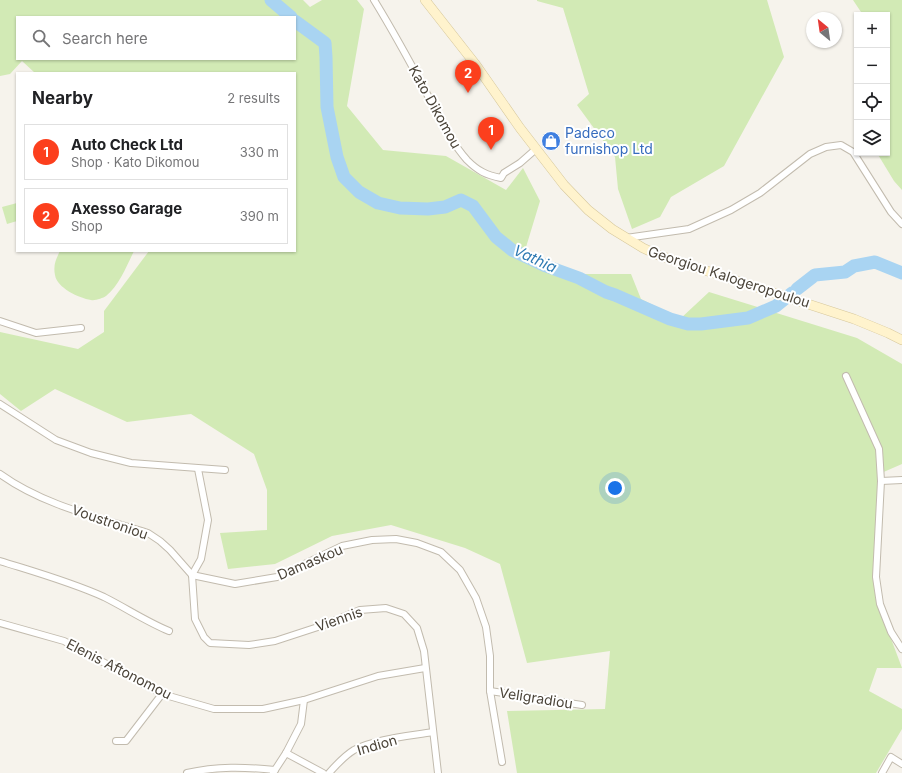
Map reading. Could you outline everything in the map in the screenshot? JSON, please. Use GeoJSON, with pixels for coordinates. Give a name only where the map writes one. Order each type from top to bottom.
{"type":"FeatureCollection","features":[{"type":"Feature","properties":{"kind":"street","name":"Kato Dikomou"},"geometry":{"type":"LineString","coordinates":[[374,0],[399,40],[450,136],[466,159],[486,175],[501,178],[504,173],[520,163],[536,149]]}},
{"type":"Feature","properties":{"kind":"street","name":"Georgiou Kalogeropoulou"},"geometry":{"type":"LineString","coordinates":[[425,0],[476,65],[536,149],[564,185],[588,210],[626,238],[658,255],[854,319],[902,340]]}},
{"type":"Feature","properties":{"kind":"street"},"geometry":{"type":"LineString","coordinates":[[626,238],[689,229],[731,210],[760,193],[810,154],[826,147],[841,145],[853,152],[891,212],[902,224]]}},
{"type":"Feature","properties":{"kind":"street"},"geometry":{"type":"LineString","coordinates":[[0,321],[36,333],[81,328]]}},
{"type":"Feature","properties":{"kind":"street"},"geometry":{"type":"LineString","coordinates":[[846,376],[879,450],[881,481],[876,576],[880,604],[891,632],[902,648]]}},
{"type":"Feature","properties":{"kind":"street"},"geometry":{"type":"LineString","coordinates":[[0,404],[56,440],[91,453],[131,463],[225,470]]}},
{"type":"Feature","properties":{"kind":"street"},"geometry":{"type":"LineString","coordinates":[[192,575],[201,559],[208,520],[198,469]]}},
{"type":"Feature","properties":{"kind":"street","name":"Voustroniou"},"geometry":{"type":"LineString","coordinates":[[0,474],[16,485],[57,505],[148,534],[160,541],[170,550],[192,575]]}},
{"type":"Feature","properties":{"kind":"street"},"geometry":{"type":"LineString","coordinates":[[881,481],[902,480]]}},
{"type":"Feature","properties":{"kind":"street","name":"Damaskou"},"geometry":{"type":"LineString","coordinates":[[192,575],[235,584],[277,577],[342,546],[372,540],[396,539],[417,543],[441,552],[460,570],[476,598],[486,627],[490,656],[490,691],[502,762]]}},
{"type":"Feature","properties":{"kind":"street"},"geometry":{"type":"LineString","coordinates":[[0,561],[71,584],[104,598],[170,632]]}},
{"type":"Feature","properties":{"kind":"street","name":"Viennis"},"geometry":{"type":"LineString","coordinates":[[192,575],[195,619],[204,637],[210,643],[249,645],[275,640],[324,625],[360,610],[386,608],[404,614],[418,628],[424,651],[438,773]]}},
{"type":"Feature","properties":{"kind":"street","name":"Elenis Aftonomou"},"geometry":{"type":"LineString","coordinates":[[0,623],[64,641],[162,694],[214,709],[263,709],[304,700],[378,676],[425,668]]}},
{"type":"Feature","properties":{"kind":"street","name":"Veligradiou"},"geometry":{"type":"LineString","coordinates":[[490,691],[582,706]]}},
{"type":"Feature","properties":{"kind":"street"},"geometry":{"type":"LineString","coordinates":[[116,741],[126,741],[162,694]]}},
{"type":"Feature","properties":{"kind":"street"},"geometry":{"type":"LineString","coordinates":[[187,773],[227,767],[246,767],[274,772],[301,724],[304,700]]}},
{"type":"Feature","properties":{"kind":"street","name":"Indion"},"geometry":{"type":"LineString","coordinates":[[329,773],[340,760],[354,750],[372,743],[433,732]]}},
{"type":"Feature","properties":{"kind":"street"},"geometry":{"type":"LineString","coordinates":[[286,753],[323,773]]}},
{"type":"Feature","properties":{"kind":"street"},"geometry":{"type":"LineString","coordinates":[[882,773],[891,757],[902,764]]}},
{"type":"Feature","properties":{"kind":"green space"},"geometry":{"type":"Polygon","coordinates":[[[0,0],[303,0],[310,7],[322,0],[357,0],[364,9],[347,106],[383,150],[446,156],[506,190],[523,168],[540,201],[523,257],[553,274],[631,274],[641,299],[680,319],[709,292],[857,338],[902,364],[902,464],[879,474],[875,596],[902,668],[877,668],[869,691],[902,709],[902,729],[876,773],[517,773],[507,711],[605,709],[610,651],[527,663],[500,564],[465,548],[391,525],[332,536],[275,564],[228,569],[220,533],[267,530],[267,490],[254,454],[191,414],[127,422],[55,389],[21,411],[0,394],[0,332],[78,349],[104,332],[104,311],[148,252],[296,252],[296,72],[34,72],[22,61],[10,74],[0,76],[0,0]]]}},
{"type":"Feature","properties":{"kind":"green space"},"geometry":{"type":"Polygon","coordinates":[[[537,0],[767,0],[784,57],[724,166],[671,197],[660,217],[632,229],[618,189],[615,157],[577,105],[589,94],[563,8],[537,0]]]}},
{"type":"Feature","properties":{"kind":"green space"},"geometry":{"type":"Polygon","coordinates":[[[853,0],[902,0],[902,190],[894,181],[879,156],[890,156],[890,12],[861,12],[853,0]]]}},
{"type":"Feature","properties":{"kind":"green space"},"geometry":{"type":"Polygon","coordinates":[[[16,203],[16,221],[7,224],[2,207],[16,203]]]}},
{"type":"Feature","properties":{"kind":"green space"},"geometry":{"type":"Polygon","coordinates":[[[60,252],[134,252],[115,287],[106,296],[97,300],[86,299],[69,292],[60,284],[54,271],[56,259],[60,252]]]}},
{"type":"Feature","properties":{"kind":"waterway","name":"Vathia"},"geometry":{"type":"LineString","coordinates":[[271,0],[290,16]]}},
{"type":"Feature","properties":{"kind":"waterway","name":"Vathia"},"geometry":{"type":"LineString","coordinates":[[296,22],[325,43],[327,107],[337,157],[344,177],[359,192],[378,203],[400,208],[428,209],[445,207],[461,200],[473,206],[496,237],[512,250],[670,319],[688,324],[701,324],[748,318],[776,306],[792,293]]}},
{"type":"Feature","properties":{"kind":"waterway","name":"Vathia"},"geometry":{"type":"LineString","coordinates":[[797,289],[815,275],[845,272],[854,266],[875,262],[902,273]]}},
{"type":"Feature","properties":{"kind":"waterway","name":"Vathia"},"geometry":{"type":"LineString","coordinates":[[792,293],[797,289]]}},
{"type":"Feature","properties":{"kind":"place","name":"Axesso Garage"},"geometry":{"type":"Point","coordinates":[468,93]}},
{"type":"Feature","properties":{"kind":"place","name":"Padeco furnishop Ltd"},"geometry":{"type":"Point","coordinates":[551,141]}},
{"type":"Feature","properties":{"kind":"place","name":"Auto Check Ltd"},"geometry":{"type":"Point","coordinates":[491,150]}}]}
